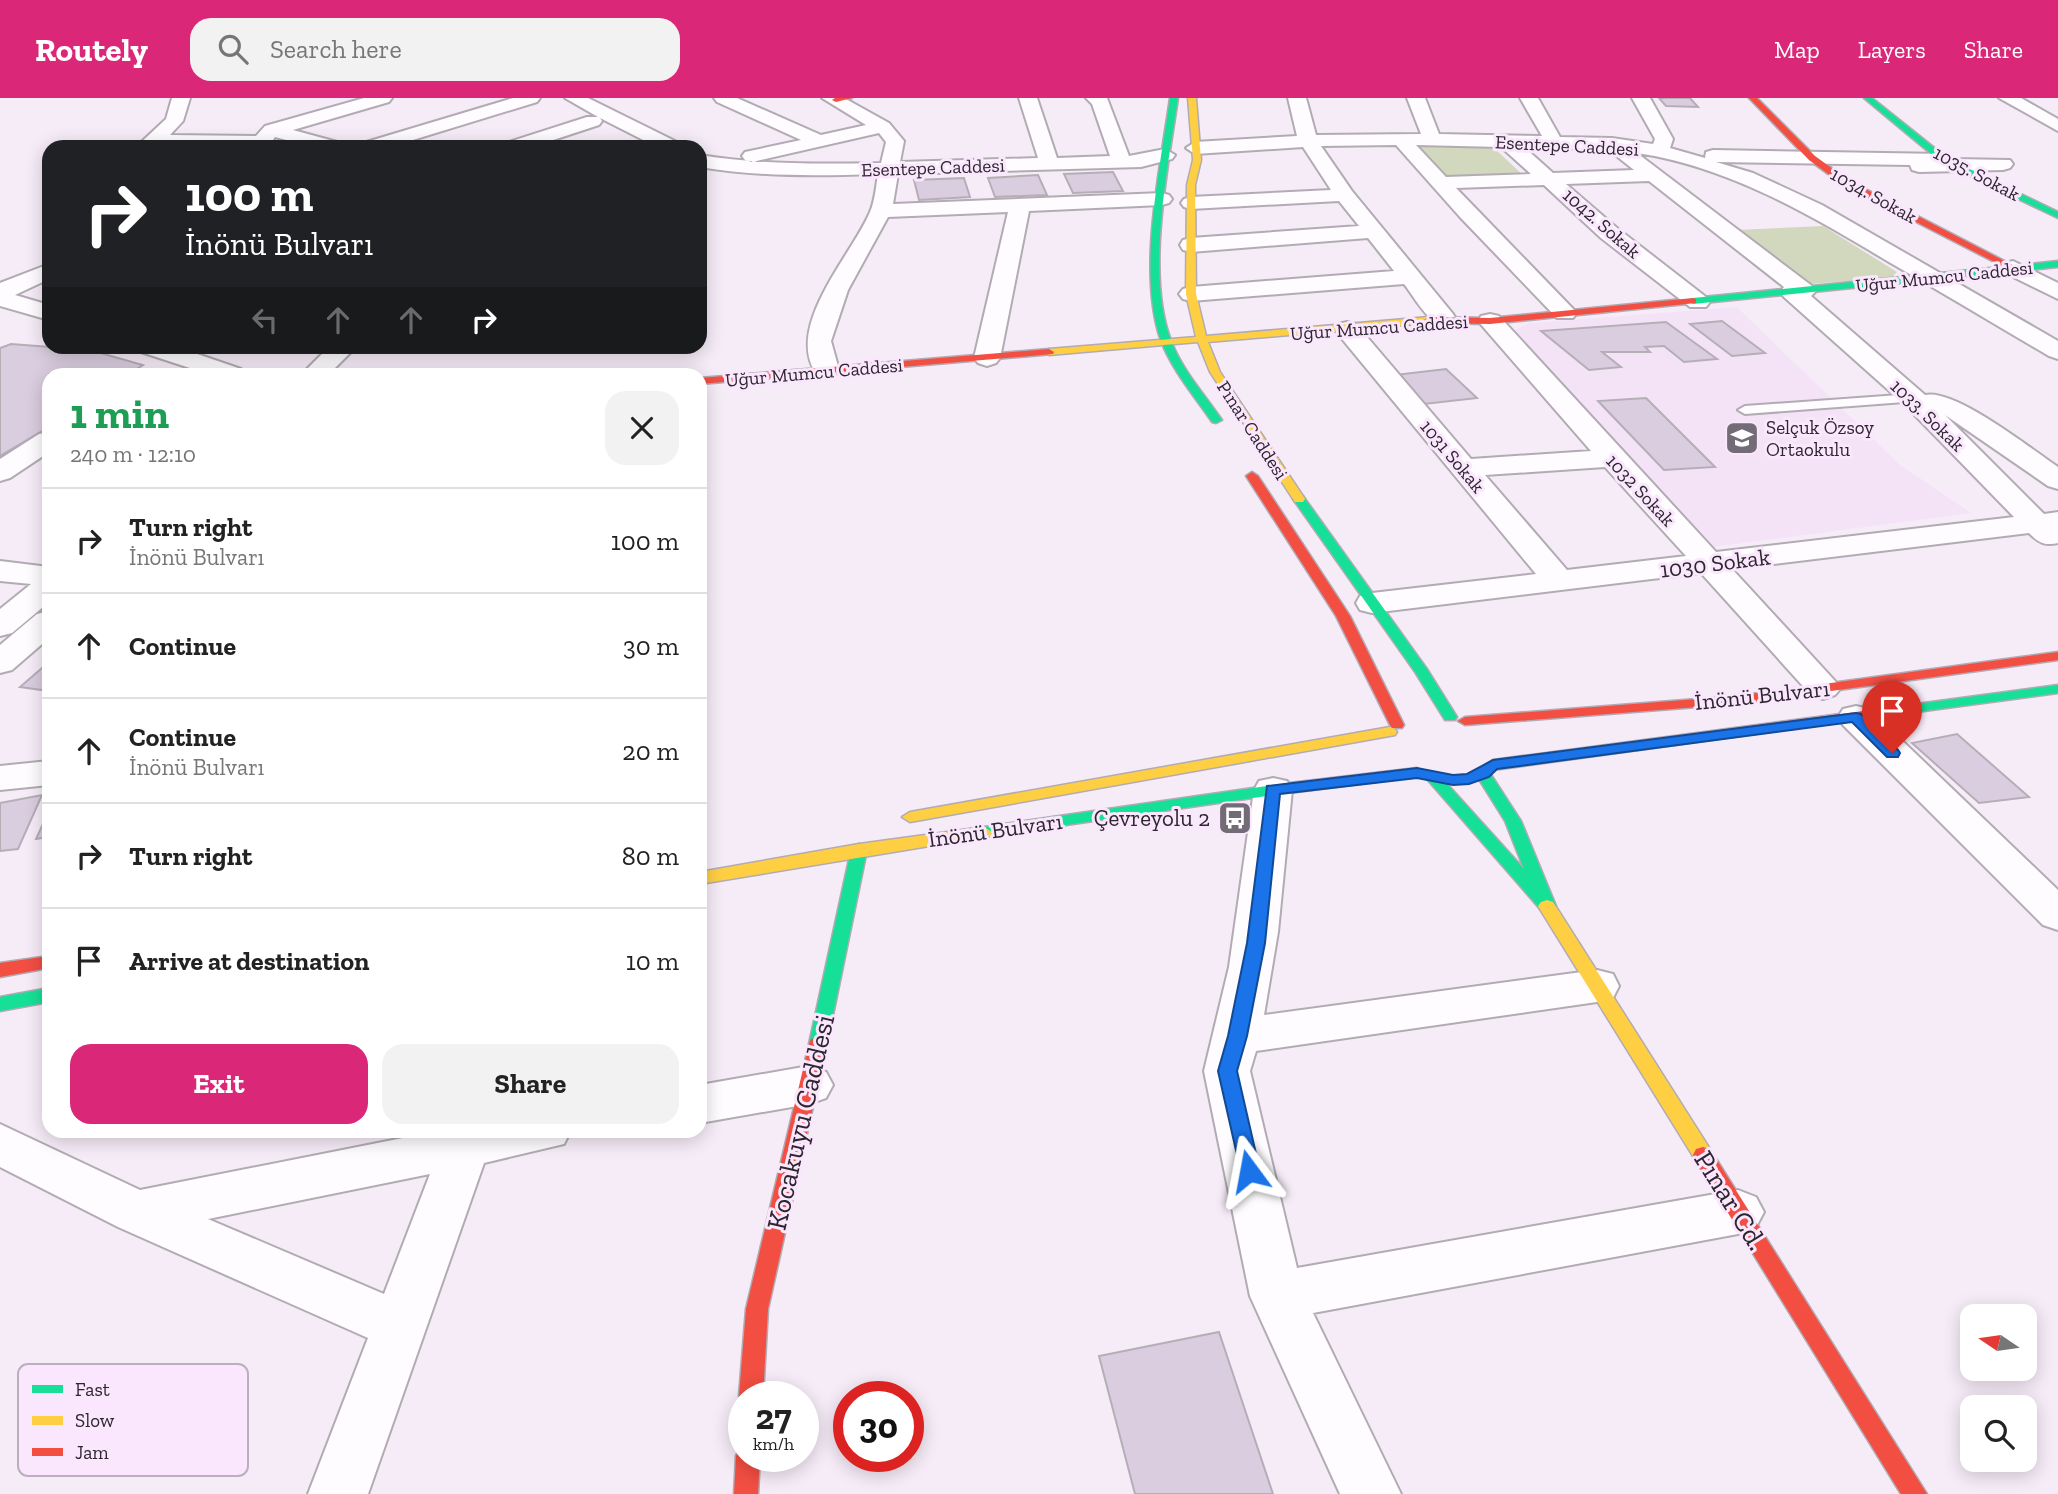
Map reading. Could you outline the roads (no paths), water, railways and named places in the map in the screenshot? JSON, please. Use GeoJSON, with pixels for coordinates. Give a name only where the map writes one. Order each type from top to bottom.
{"type":"FeatureCollection","features":[{"type":"Feature","properties":{"kind":"main road","name":"Pınar Caddesi"},"geometry":{"type":"LineString","coordinates":[[1174,98],[1166,155],[1155,296],[1166,342],[1224,432]]}},
{"type":"Feature","properties":{"kind":"main road","name":"Pınar Caddesi"},"geometry":{"type":"LineString","coordinates":[[1192,98],[1196,154],[1191,186],[1191,294],[1202,340],[1215,372],[1287,482],[1457,719]]}},
{"type":"Feature","properties":{"kind":"main road","name":"1034. Sokak"},"geometry":{"type":"LineString","coordinates":[[1753,98],[1812,158],[1830,171],[2013,268]]}},
{"type":"Feature","properties":{"kind":"main road","name":"1035. Sokak"},"geometry":{"type":"LineString","coordinates":[[1868,98],[1948,162],[2058,215]]}},
{"type":"Feature","properties":{"kind":"main road","name":"1035. Sokak"},"geometry":{"type":"LineString","coordinates":[[1974,146],[2009,167]]}},
{"type":"Feature","properties":{"kind":"main road"},"geometry":{"type":"LineString","coordinates":[[1166,155],[1196,154]]}},
{"type":"Feature","properties":{"kind":"main road","name":"Uğur Mumcu Caddesi"},"geometry":{"type":"LineString","coordinates":[[707,380],[1444,319],[1490,321],[2058,264]]}},
{"type":"Feature","properties":{"kind":"main road","name":"Pınar Caddesi"},"geometry":{"type":"LineString","coordinates":[[1246,467],[1343,616],[1398,726],[1388,743],[1395,756],[1417,773]]}},
{"type":"Feature","properties":{"kind":"main road","name":"İnönü Bulvarı"},"geometry":{"type":"LineString","coordinates":[[1427,715],[1457,719],[1736,700],[2058,656]]}},
{"type":"Feature","properties":{"kind":"main road","name":"İnönü Bulvarı"},"geometry":{"type":"LineString","coordinates":[[707,877],[859,850],[1273,790],[1417,773],[1434,778],[1477,774],[2058,689]]}},
{"type":"Feature","properties":{"kind":"main road"},"geometry":{"type":"LineString","coordinates":[[1457,719],[1491,741],[1496,756],[1477,774],[1513,821],[1547,906]]}},
{"type":"Feature","properties":{"kind":"main road","name":"İnönü Bulvarı"},"geometry":{"type":"LineString","coordinates":[[900,819],[1398,726]]}},
{"type":"Feature","properties":{"kind":"main road"},"geometry":{"type":"LineString","coordinates":[[1434,778],[1547,906]]}},
{"type":"Feature","properties":{"kind":"main road","name":"Kocakuyu Caddesi"},"geometry":{"type":"LineString","coordinates":[[752,1381],[757,1309],[809,1085],[859,850]]}},
{"type":"Feature","properties":{"kind":"main road","name":"Pınar Cd."},"geometry":{"type":"LineString","coordinates":[[1547,906],[1915,1494]]}},
{"type":"Feature","properties":{"kind":"main road"},"geometry":{"type":"LineString","coordinates":[[0,970],[42,963]]}},
{"type":"Feature","properties":{"kind":"main road"},"geometry":{"type":"LineString","coordinates":[[0,1004],[42,996]]}},
{"type":"Feature","properties":{"kind":"main road"},"geometry":{"type":"LineString","coordinates":[[746,1494],[747,1472]]}},
{"type":"Feature","properties":{"kind":"street"},"geometry":{"type":"LineString","coordinates":[[152,140],[174,121],[181,98]]}},
{"type":"Feature","properties":{"kind":"street"},"geometry":{"type":"LineString","coordinates":[[263,140],[383,98]]}},
{"type":"Feature","properties":{"kind":"street"},"geometry":{"type":"LineString","coordinates":[[393,140],[531,98]]}},
{"type":"Feature","properties":{"kind":"street"},"geometry":{"type":"LineString","coordinates":[[723,98],[817,140]]}},
{"type":"Feature","properties":{"kind":"street"},"geometry":{"type":"LineString","coordinates":[[1028,98],[1050,164]]}},
{"type":"Feature","properties":{"kind":"street"},"geometry":{"type":"LineString","coordinates":[[1095,98],[1100,101],[1122,162]]}},
{"type":"Feature","properties":{"kind":"street"},"geometry":{"type":"LineString","coordinates":[[1297,98],[1301,123],[1311,146],[1345,195],[1444,319]]}},
{"type":"Feature","properties":{"kind":"street"},"geometry":{"type":"LineString","coordinates":[[1416,98],[1432,139]]}},
{"type":"Feature","properties":{"kind":"street"},"geometry":{"type":"LineString","coordinates":[[1529,98],[1554,142]]}},
{"type":"Feature","properties":{"kind":"street"},"geometry":{"type":"LineString","coordinates":[[1641,98],[1670,153],[1948,162],[2009,167]]}},
{"type":"Feature","properties":{"kind":"street"},"geometry":{"type":"LineString","coordinates":[[2008,98],[2058,126]]}},
{"type":"Feature","properties":{"kind":"street"},"geometry":{"type":"LineString","coordinates":[[826,370],[819,341],[836,290],[881,211],[895,141],[883,127],[838,99]]}},
{"type":"Feature","properties":{"kind":"street"},"geometry":{"type":"LineString","coordinates":[[567,101],[593,121],[630,140]]}},
{"type":"Feature","properties":{"kind":"street"},"geometry":{"type":"LineString","coordinates":[[567,101],[655,140]]}},
{"type":"Feature","properties":{"kind":"street"},"geometry":{"type":"LineString","coordinates":[[263,140],[280,118],[300,105]]}},
{"type":"Feature","properties":{"kind":"street"},"geometry":{"type":"LineString","coordinates":[[535,140],[593,121]]}},
{"type":"Feature","properties":{"kind":"street"},"geometry":{"type":"LineString","coordinates":[[707,164],[883,127]]}},
{"type":"Feature","properties":{"kind":"street"},"geometry":{"type":"LineString","coordinates":[[1401,139],[1566,313]]}},
{"type":"Feature","properties":{"kind":"street","name":"Esentepe Caddesi"},"geometry":{"type":"LineString","coordinates":[[1196,154],[1401,139],[1612,144],[1670,153],[1745,177],[1815,209],[2058,351]]}},
{"type":"Feature","properties":{"kind":"street","name":"1042. Sokak"},"geometry":{"type":"LineString","coordinates":[[1507,142],[1609,233],[1698,302]]}},
{"type":"Feature","properties":{"kind":"street","name":"1033. Sokak"},"geometry":{"type":"LineString","coordinates":[[1612,144],[1655,175],[1798,292],[2051,530]]}},
{"type":"Feature","properties":{"kind":"street","name":"Esentepe Caddesi"},"geometry":{"type":"LineString","coordinates":[[707,164],[792,171],[1122,162],[1166,155]]}},
{"type":"Feature","properties":{"kind":"street"},"geometry":{"type":"LineString","coordinates":[[1745,177],[1948,162]]}},
{"type":"Feature","properties":{"kind":"street"},"geometry":{"type":"LineString","coordinates":[[1440,183],[1655,175]]}},
{"type":"Feature","properties":{"kind":"street"},"geometry":{"type":"LineString","coordinates":[[1191,203],[1345,195]]}},
{"type":"Feature","properties":{"kind":"street"},"geometry":{"type":"LineString","coordinates":[[881,211],[1162,199]]}},
{"type":"Feature","properties":{"kind":"street"},"geometry":{"type":"LineString","coordinates":[[987,358],[1020,205]]}},
{"type":"Feature","properties":{"kind":"street"},"geometry":{"type":"LineString","coordinates":[[1191,245],[1376,231]]}},
{"type":"Feature","properties":{"kind":"street"},"geometry":{"type":"LineString","coordinates":[[2013,268],[2058,292]]}},
{"type":"Feature","properties":{"kind":"street"},"geometry":{"type":"LineString","coordinates":[[2,290],[40,275]]}},
{"type":"Feature","properties":{"kind":"street"},"geometry":{"type":"LineString","coordinates":[[1191,294],[1409,276]]}},
{"type":"Feature","properties":{"kind":"street"},"geometry":{"type":"LineString","coordinates":[[2,290],[42,310]]}},
{"type":"Feature","properties":{"kind":"street","name":"1032 Sokak"},"geometry":{"type":"LineString","coordinates":[[1490,321],[1610,458],[1823,688]]}},
{"type":"Feature","properties":{"kind":"street","name":"1031 Sokak"},"geometry":{"type":"LineString","coordinates":[[1348,329],[1559,581]]}},
{"type":"Feature","properties":{"kind":"street"},"geometry":{"type":"LineString","coordinates":[[157,368],[180,354]]}},
{"type":"Feature","properties":{"kind":"street"},"geometry":{"type":"LineString","coordinates":[[191,354],[220,368]]}},
{"type":"Feature","properties":{"kind":"street"},"geometry":{"type":"LineString","coordinates":[[321,368],[336,354]]}},
{"type":"Feature","properties":{"kind":"street"},"geometry":{"type":"LineString","coordinates":[[1913,398],[1951,407],[2058,480]]}},
{"type":"Feature","properties":{"kind":"street"},"geometry":{"type":"LineString","coordinates":[[0,472],[42,445]]}},
{"type":"Feature","properties":{"kind":"street"},"geometry":{"type":"LineString","coordinates":[[1463,468],[1610,458]]}},
{"type":"Feature","properties":{"kind":"street","name":"1030 Sokak"},"geometry":{"type":"LineString","coordinates":[[1372,603],[1711,564],[2051,530]]}},
{"type":"Feature","properties":{"kind":"street"},"geometry":{"type":"LineString","coordinates":[[0,571],[42,576]]}},
{"type":"Feature","properties":{"kind":"street"},"geometry":{"type":"LineString","coordinates":[[0,626],[42,592]]}},
{"type":"Feature","properties":{"kind":"street"},"geometry":{"type":"LineString","coordinates":[[0,663],[42,627]]}},
{"type":"Feature","properties":{"kind":"street"},"geometry":{"type":"LineString","coordinates":[[1856,718],[2058,915]]}},
{"type":"Feature","properties":{"kind":"street"},"geometry":{"type":"LineString","coordinates":[[0,778],[42,774]]}},
{"type":"Feature","properties":{"kind":"street"},"geometry":{"type":"LineString","coordinates":[[1273,790],[1256,943],[1238,1036],[1227,1071],[1277,1296],[1371,1494]]}},
{"type":"Feature","properties":{"kind":"street"},"geometry":{"type":"LineString","coordinates":[[1238,1036],[1597,986]]}},
{"type":"Feature","properties":{"kind":"street"},"geometry":{"type":"LineString","coordinates":[[707,1103],[809,1085]]}},
{"type":"Feature","properties":{"kind":"street"},"geometry":{"type":"LineString","coordinates":[[136,1212],[501,1138]]}},
{"type":"Feature","properties":{"kind":"street"},"geometry":{"type":"LineString","coordinates":[[0,1144],[136,1212],[400,1326]]}},
{"type":"Feature","properties":{"kind":"street"},"geometry":{"type":"LineString","coordinates":[[338,1494],[466,1144]]}},
{"type":"Feature","properties":{"kind":"street"},"geometry":{"type":"LineString","coordinates":[[1277,1296],[1738,1212]]}},
{"type":"Feature","properties":{"kind":"lane"},"geometry":{"type":"LineString","coordinates":[[1745,410],[1913,398]]}},
{"type":"Feature","properties":{"kind":"place","name":"Selçuk Özsoy Ortaokulu"},"geometry":{"type":"Point","coordinates":[1742,438]}},
{"type":"Feature","properties":{"kind":"place","name":"Çevreyolu 2"},"geometry":{"type":"Point","coordinates":[1235,818]}}]}
